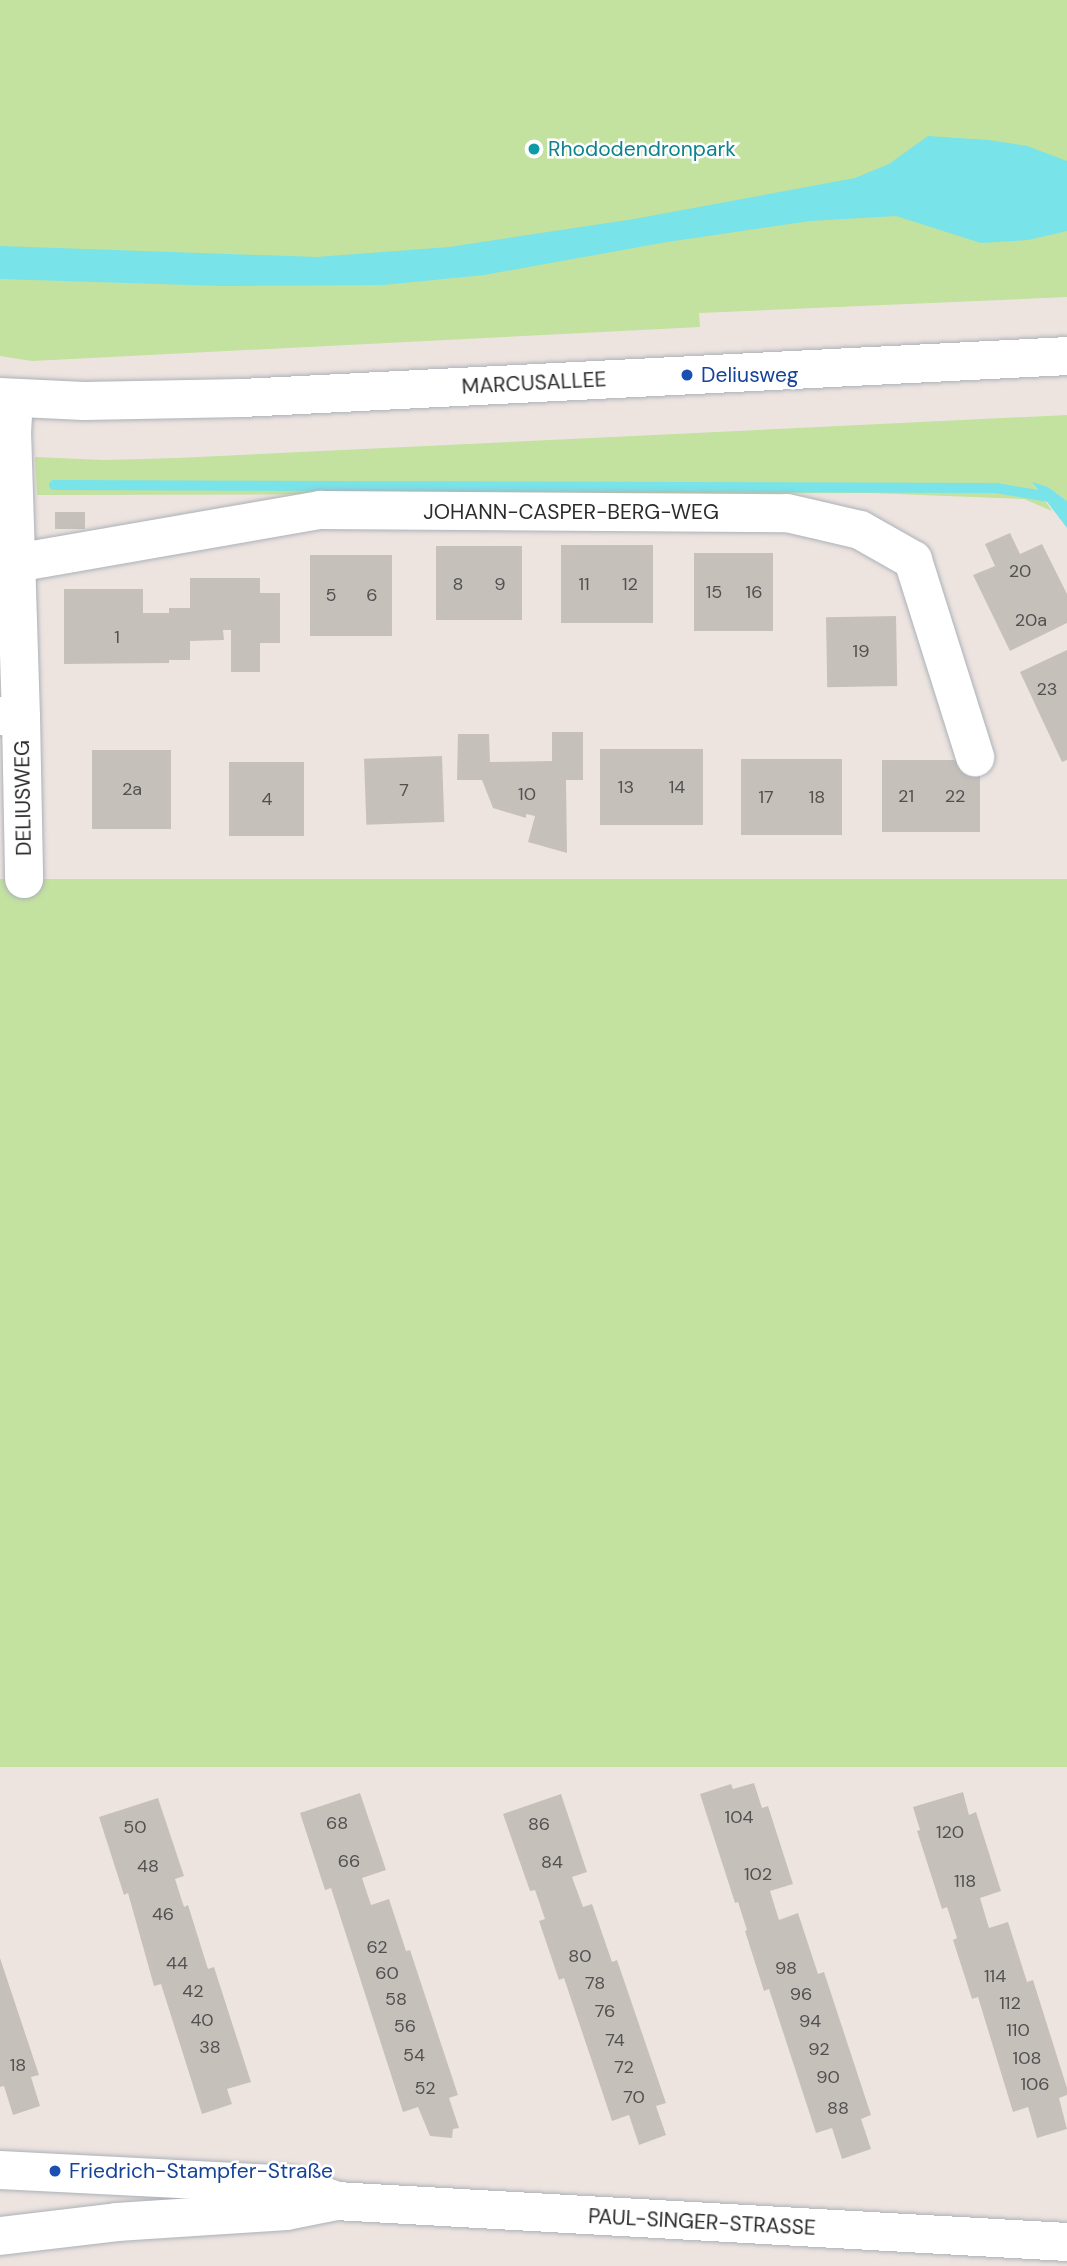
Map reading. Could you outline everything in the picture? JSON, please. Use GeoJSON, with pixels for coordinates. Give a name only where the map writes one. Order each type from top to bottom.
{"type":"FeatureCollection","features":[{"type":"Feature","properties":{"kind":"street","name":"MARCUSALLEE"},"geometry":{"type":"LineString","coordinates":[[7,398],[149,401],[242,398],[1067,356]]}},
{"type":"Feature","properties":{"kind":"street","name":"DELIUSWEG"},"geometry":{"type":"LineString","coordinates":[[7,398],[12,434],[16,563],[10,716],[24,879]]}},
{"type":"Feature","properties":{"kind":"street","name":"JOHANN-CASPER-BERG-WEG"},"geometry":{"type":"LineString","coordinates":[[16,563],[320,510],[787,513],[860,530],[913,560],[975,757]]}},
{"type":"Feature","properties":{"kind":"street","name":"PAUL-SINGER-STRASSE"},"geometry":{"type":"LineString","coordinates":[[0,2170],[294,2185],[336,2201]]}},
{"type":"Feature","properties":{"kind":"street","name":"PAUL-SINGER-STRASSE"},"geometry":{"type":"LineString","coordinates":[[0,2236],[117,2222],[287,2211],[336,2201],[1067,2242]]}},
{"type":"Feature","properties":{"kind":"green space","name":"Rhododendronpark"},"geometry":{"type":"Polygon","coordinates":[[[0,0],[1067,0],[1067,297],[699,313],[700,327],[32,361],[0,356],[0,0]]]}},
{"type":"Feature","properties":{"kind":"green space"},"geometry":{"type":"Polygon","coordinates":[[[1067,415],[1067,501],[1048,487],[1033,483],[1052,511],[1024,499],[870,493],[37,495],[35,457],[104,460],[177,458],[1067,415]]]}},
{"type":"Feature","properties":{"kind":"green space"},"geometry":{"type":"Polygon","coordinates":[[[0,879],[1067,879],[1067,1767],[0,1767],[0,879]]]}},
{"type":"Feature","properties":{"kind":"water"},"geometry":{"type":"Polygon","coordinates":[[[928,136],[1027,146],[1067,161],[1067,231],[1028,240],[981,243],[896,216],[810,221],[667,242],[484,275],[383,285],[223,286],[0,279],[0,246],[317,257],[449,247],[634,219],[855,178],[889,164],[928,136]]]}},
{"type":"Feature","properties":{"kind":"water"},"geometry":{"type":"Polygon","coordinates":[[[1032,482],[1048,487],[1067,501],[1067,528],[1032,482]]]}},
{"type":"Feature","properties":{"kind":"building"},"geometry":{"type":"Polygon","coordinates":[[[55,512],[85,512],[85,529],[55,529],[55,512]]]}},
{"type":"Feature","properties":{"kind":"building"},"geometry":{"type":"Polygon","coordinates":[[[1010,533],[1020,554],[1042,544],[1067,594],[1067,623],[1010,651],[973,575],[995,566],[985,544],[1010,533]]]}},
{"type":"Feature","properties":{"kind":"building"},"geometry":{"type":"Polygon","coordinates":[[[561,545],[653,545],[653,623],[561,623],[561,545]]]}},
{"type":"Feature","properties":{"kind":"building"},"geometry":{"type":"Polygon","coordinates":[[[436,546],[522,546],[522,620],[436,620],[436,546]]]}},
{"type":"Feature","properties":{"kind":"building"},"geometry":{"type":"Polygon","coordinates":[[[694,553],[773,553],[773,631],[694,631],[694,553]]]}},
{"type":"Feature","properties":{"kind":"building"},"geometry":{"type":"Polygon","coordinates":[[[310,555],[392,555],[392,636],[310,636],[310,555]]]}},
{"type":"Feature","properties":{"kind":"building"},"geometry":{"type":"Polygon","coordinates":[[[190,578],[260,578],[260,593],[280,593],[280,643],[260,643],[260,672],[231,672],[231,630],[223,630],[224,640],[190,641],[190,660],[169,660],[169,663],[64,664],[64,589],[143,589],[143,613],[169,613],[169,608],[190,608],[190,578]]]}},
{"type":"Feature","properties":{"kind":"building"},"geometry":{"type":"Polygon","coordinates":[[[896,616],[897,686],[827,687],[826,617],[896,616]]]}},
{"type":"Feature","properties":{"kind":"building"},"geometry":{"type":"Polygon","coordinates":[[[1067,650],[1067,760],[1062,762],[1020,672],[1067,650]]]}},
{"type":"Feature","properties":{"kind":"building"},"geometry":{"type":"Polygon","coordinates":[[[552,732],[583,732],[583,780],[566,780],[567,853],[528,842],[535,816],[526,814],[526,818],[493,808],[482,780],[457,780],[458,734],[489,734],[490,762],[552,761],[552,732]]]}},
{"type":"Feature","properties":{"kind":"building"},"geometry":{"type":"Polygon","coordinates":[[[600,749],[703,749],[703,825],[600,825],[600,749]]]}},
{"type":"Feature","properties":{"kind":"building"},"geometry":{"type":"Polygon","coordinates":[[[92,750],[171,750],[171,829],[92,829],[92,750]]]}},
{"type":"Feature","properties":{"kind":"building"},"geometry":{"type":"Polygon","coordinates":[[[442,756],[444,822],[366,825],[364,759],[442,756]]]}},
{"type":"Feature","properties":{"kind":"building"},"geometry":{"type":"Polygon","coordinates":[[[741,759],[842,759],[842,835],[741,835],[741,759]]]}},
{"type":"Feature","properties":{"kind":"building"},"geometry":{"type":"Polygon","coordinates":[[[882,760],[980,760],[980,832],[882,832],[882,760]]]}},
{"type":"Feature","properties":{"kind":"building"},"geometry":{"type":"Polygon","coordinates":[[[229,762],[304,762],[304,836],[229,836],[229,762]]]}},
{"type":"Feature","properties":{"kind":"building"},"geometry":{"type":"Polygon","coordinates":[[[754,1783],[762,1808],[768,1806],[793,1884],[770,1891],[779,1920],[798,1913],[818,1974],[824,1972],[871,2115],[861,2119],[871,2149],[842,2159],[832,2128],[816,2133],[769,1989],[764,1991],[738,1902],[735,1903],[700,1794],[731,1784],[733,1789],[754,1783]]]}},
{"type":"Feature","properties":{"kind":"building"},"geometry":{"type":"Polygon","coordinates":[[[963,1792],[969,1815],[976,1812],[1001,1891],[980,1898],[989,1928],[1008,1922],[1027,1982],[1033,1980],[1067,2088],[1067,2095],[1059,2098],[1067,2129],[1037,2138],[1028,2107],[1013,2112],[978,1997],[972,1999],[953,1940],[957,1938],[947,1907],[942,1909],[917,1831],[920,1830],[913,1807],[963,1792]]]}},
{"type":"Feature","properties":{"kind":"building"},"geometry":{"type":"Polygon","coordinates":[[[360,1793],[386,1870],[362,1878],[371,1905],[389,1899],[406,1951],[410,1950],[458,2095],[449,2098],[459,2128],[453,2129],[452,2138],[430,2136],[418,2107],[403,2112],[331,1888],[325,1890],[300,1813],[360,1793]]]}},
{"type":"Feature","properties":{"kind":"building"},"geometry":{"type":"Polygon","coordinates":[[[561,1794],[587,1872],[572,1877],[583,1907],[592,1904],[612,1962],[617,1960],[666,2103],[656,2106],[666,2135],[639,2145],[629,2115],[612,2121],[564,1978],[559,1980],[539,1921],[545,1919],[535,1890],[530,1891],[503,1814],[561,1794]]]}},
{"type":"Feature","properties":{"kind":"building"},"geometry":{"type":"Polygon","coordinates":[[[158,1798],[184,1876],[175,1879],[184,1907],[188,1905],[208,1969],[214,1967],[251,2082],[227,2089],[232,2104],[202,2114],[161,1984],[154,1986],[128,1893],[124,1895],[99,1817],[158,1798]]]}},
{"type":"Feature","properties":{"kind":"building"},"geometry":{"type":"Polygon","coordinates":[[[0,1958],[39,2075],[31,2077],[40,2106],[13,2115],[4,2086],[0,2087],[0,1958]]]}},
{"type":"Feature","properties":{"kind":"waterway"},"geometry":{"type":"LineString","coordinates":[[54,485],[996,488],[1049,497]]}},
{"type":"Feature","properties":{"kind":"place","name":"Rhododendronpark"},"geometry":{"type":"Point","coordinates":[534,149]}},
{"type":"Feature","properties":{"kind":"place","name":"Deliusweg"},"geometry":{"type":"Point","coordinates":[687,375]}},
{"type":"Feature","properties":{"kind":"place","name":"Friedrich-Stampfer-Straße"},"geometry":{"type":"Point","coordinates":[55,2171]}}]}
